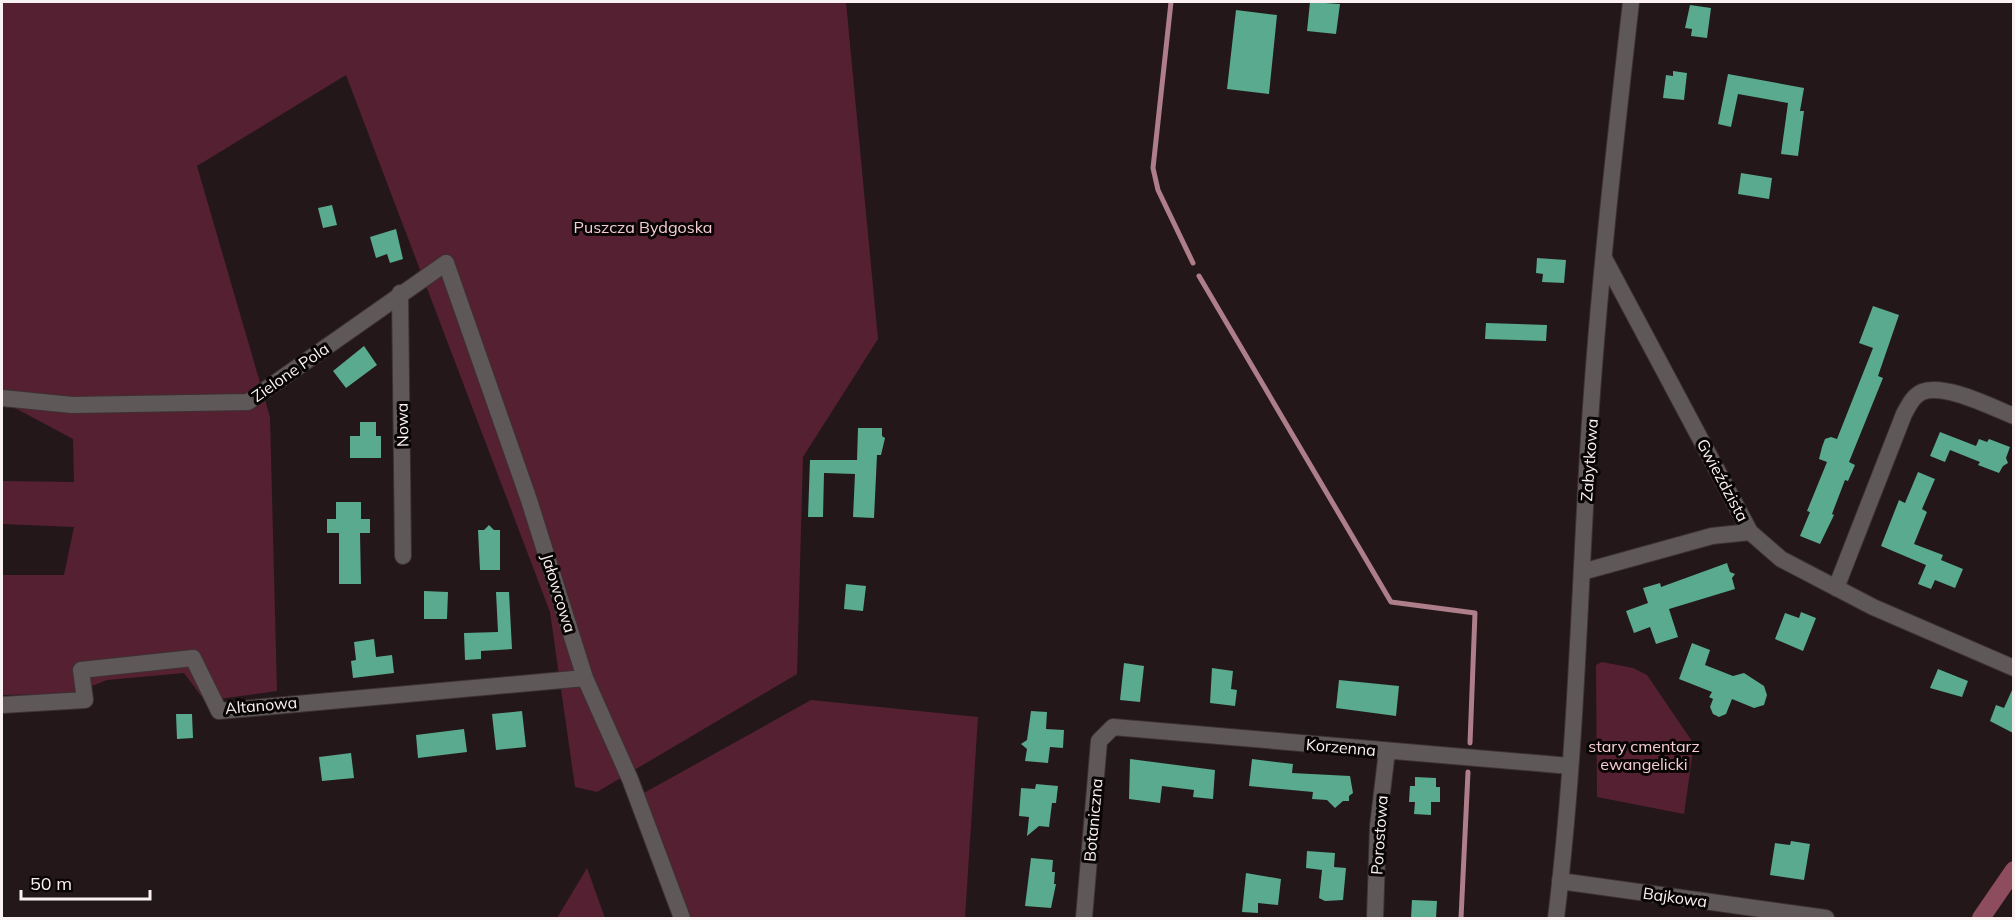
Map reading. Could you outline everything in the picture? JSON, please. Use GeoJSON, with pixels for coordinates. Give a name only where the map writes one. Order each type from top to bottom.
{"type":"FeatureCollection","features":[{"type":"Feature","properties":{"kind":"street","name":"Zabytkowa"},"geometry":{"type":"LineString","coordinates":[[1556,918],[1570,766],[1588,450],[1611,178],[1630,2]]}},
{"type":"Feature","properties":{"kind":"street","name":"Gwieździsta"},"geometry":{"type":"LineString","coordinates":[[1605,260],[1750,532],[1781,559],[1836,588],[1873,607],[2013,668]]}},
{"type":"Feature","properties":{"kind":"street","name":"Zielone Pola"},"geometry":{"type":"LineString","coordinates":[[2,398],[72,405],[248,402],[400,293],[446,263]]}},
{"type":"Feature","properties":{"kind":"street","name":"Jałowcowa"},"geometry":{"type":"LineString","coordinates":[[446,263],[529,500],[585,678],[630,779],[682,918]]}},
{"type":"Feature","properties":{"kind":"street","name":"Nowa"},"geometry":{"type":"LineString","coordinates":[[400,293],[403,556]]}},
{"type":"Feature","properties":{"kind":"street"},"geometry":{"type":"LineString","coordinates":[[1836,588],[1904,414],[1912,399],[1920,393],[1942,389],[2013,416]]}},
{"type":"Feature","properties":{"kind":"street"},"geometry":{"type":"LineString","coordinates":[[1582,572],[1712,536],[1750,532]]}},
{"type":"Feature","properties":{"kind":"street","name":"Altanowa"},"geometry":{"type":"LineString","coordinates":[[2,705],[85,700],[81,670],[193,658],[219,711],[585,678]]}},
{"type":"Feature","properties":{"kind":"street","name":"Korzenna"},"geometry":{"type":"LineString","coordinates":[[1113,728],[1570,766]]}},
{"type":"Feature","properties":{"kind":"street","name":"Botaniczna"},"geometry":{"type":"LineString","coordinates":[[1084,918],[1100,741],[1113,728]]}},
{"type":"Feature","properties":{"kind":"street","name":"Porostowa"},"geometry":{"type":"LineString","coordinates":[[1375,918],[1378,826],[1387,751]]}},
{"type":"Feature","properties":{"kind":"street","name":"Bajkowa"},"geometry":{"type":"LineString","coordinates":[[1560,881],[1826,918]]}},
{"type":"Feature","properties":{"kind":"green space","name":"Puszcza Bydgoska"},"geometry":{"type":"Polygon","coordinates":[[[2,2],[846,2],[878,339],[803,457],[797,674],[597,792],[575,787],[550,612],[346,75],[197,166],[270,417],[277,691],[205,701],[184,673],[107,680],[72,694],[2,695],[2,575],[64,575],[74,527],[2,524],[2,481],[74,482],[73,439],[2,401],[2,2]]]}},
{"type":"Feature","properties":{"kind":"green space","name":"stary cmentarz ewangelicki"},"geometry":{"type":"Polygon","coordinates":[[[1602,662],[1633,668],[1647,675],[1694,744],[1684,814],[1597,797],[1596,665],[1602,662]]]}},
{"type":"Feature","properties":{"kind":"green space"},"geometry":{"type":"Polygon","coordinates":[[[811,700],[978,717],[965,918],[686,918],[642,794],[811,700]]]}},
{"type":"Feature","properties":{"kind":"green space"},"geometry":{"type":"Polygon","coordinates":[[[587,868],[605,918],[557,918],[587,868]]]}},
{"type":"Feature","properties":{"kind":"building"},"geometry":{"type":"Polygon","coordinates":[[[1310,2],[1340,4],[1336,34],[1307,31],[1310,2]]]}},
{"type":"Feature","properties":{"kind":"building"},"geometry":{"type":"Polygon","coordinates":[[[1690,5],[1711,8],[1707,38],[1691,36],[1692,29],[1685,28],[1690,5]]]}},
{"type":"Feature","properties":{"kind":"building"},"geometry":{"type":"Polygon","coordinates":[[[1236,10],[1277,15],[1269,94],[1227,89],[1236,10]]]}},
{"type":"Feature","properties":{"kind":"building"},"geometry":{"type":"Polygon","coordinates":[[[1673,71],[1687,73],[1684,100],[1663,98],[1666,75],[1673,76],[1673,71]]]}},
{"type":"Feature","properties":{"kind":"building"},"geometry":{"type":"Polygon","coordinates":[[[1728,74],[1804,88],[1800,111],[1804,111],[1798,156],[1781,154],[1788,103],[1738,94],[1731,127],[1718,124],[1728,74]]]}},
{"type":"Feature","properties":{"kind":"building"},"geometry":{"type":"Polygon","coordinates":[[[1741,173],[1772,178],[1769,199],[1738,194],[1741,173]]]}},
{"type":"Feature","properties":{"kind":"building"},"geometry":{"type":"Polygon","coordinates":[[[332,205],[337,225],[323,228],[318,208],[332,205]]]}},
{"type":"Feature","properties":{"kind":"building"},"geometry":{"type":"Polygon","coordinates":[[[396,229],[403,259],[390,263],[387,254],[376,258],[370,237],[396,229]]]}},
{"type":"Feature","properties":{"kind":"building"},"geometry":{"type":"Polygon","coordinates":[[[1537,258],[1566,260],[1564,283],[1542,282],[1543,274],[1536,273],[1537,258]]]}},
{"type":"Feature","properties":{"kind":"building"},"geometry":{"type":"Polygon","coordinates":[[[1873,306],[1899,315],[1878,376],[1883,378],[1849,462],[1855,465],[1848,481],[1845,480],[1832,514],[1834,515],[1820,544],[1800,536],[1810,512],[1807,511],[1827,462],[1819,459],[1825,439],[1831,437],[1837,439],[1873,348],[1859,343],[1873,306]]]}},
{"type":"Feature","properties":{"kind":"building"},"geometry":{"type":"Polygon","coordinates":[[[1486,323],[1547,325],[1546,341],[1485,339],[1486,323]]]}},
{"type":"Feature","properties":{"kind":"building"},"geometry":{"type":"Polygon","coordinates":[[[364,346],[377,365],[346,388],[333,371],[364,346]]]}},
{"type":"Feature","properties":{"kind":"building"},"geometry":{"type":"Polygon","coordinates":[[[360,422],[376,422],[376,436],[381,436],[381,458],[350,458],[350,436],[360,436],[360,422]]]}},
{"type":"Feature","properties":{"kind":"building"},"geometry":{"type":"Polygon","coordinates":[[[858,428],[882,428],[882,436],[885,438],[881,455],[877,455],[874,518],[853,517],[855,474],[824,473],[823,517],[808,517],[810,460],[857,460],[858,428]]]}},
{"type":"Feature","properties":{"kind":"building"},"geometry":{"type":"Polygon","coordinates":[[[1940,432],[1976,446],[1979,439],[1987,442],[1989,439],[2010,447],[2006,458],[2008,463],[1999,473],[1978,465],[1980,462],[1950,450],[1945,462],[1930,456],[1940,432]]]}},
{"type":"Feature","properties":{"kind":"building"},"geometry":{"type":"Polygon","coordinates":[[[1918,472],[1935,479],[1922,509],[1927,512],[1914,544],[1943,555],[1941,560],[1963,569],[1955,588],[1935,580],[1931,589],[1918,584],[1926,565],[1881,546],[1899,500],[1905,503],[1918,472]]]}},
{"type":"Feature","properties":{"kind":"building"},"geometry":{"type":"Polygon","coordinates":[[[336,502],[361,502],[361,519],[370,519],[370,533],[360,533],[361,584],[339,584],[339,533],[327,533],[327,519],[336,519],[336,502]]]}},
{"type":"Feature","properties":{"kind":"building"},"geometry":{"type":"Polygon","coordinates":[[[489,525],[494,530],[500,530],[500,570],[480,570],[478,530],[484,530],[489,525]]]}},
{"type":"Feature","properties":{"kind":"building"},"geometry":{"type":"Polygon","coordinates":[[[1727,563],[1730,572],[1735,574],[1732,578],[1735,589],[1669,609],[1678,637],[1656,644],[1650,627],[1634,633],[1626,611],[1648,603],[1643,588],[1660,583],[1661,587],[1727,563]]]}},
{"type":"Feature","properties":{"kind":"building"},"geometry":{"type":"Polygon","coordinates":[[[846,584],[866,586],[863,611],[844,609],[846,584]]]}},
{"type":"Feature","properties":{"kind":"building"},"geometry":{"type":"Polygon","coordinates":[[[424,591],[448,592],[447,619],[424,619],[424,591]]]}},
{"type":"Feature","properties":{"kind":"building"},"geometry":{"type":"Polygon","coordinates":[[[496,592],[509,592],[512,649],[481,651],[481,659],[465,660],[464,633],[498,632],[496,592]]]}},
{"type":"Feature","properties":{"kind":"building"},"geometry":{"type":"Polygon","coordinates":[[[1801,612],[1816,618],[1803,651],[1775,639],[1785,613],[1799,618],[1801,612]]]}},
{"type":"Feature","properties":{"kind":"building"},"geometry":{"type":"Polygon","coordinates":[[[374,639],[376,657],[392,655],[394,673],[353,678],[351,661],[356,660],[354,642],[374,639]]]}},
{"type":"Feature","properties":{"kind":"building"},"geometry":{"type":"Polygon","coordinates":[[[1692,643],[1710,650],[1705,665],[1733,676],[1744,673],[1764,686],[1767,695],[1764,705],[1754,708],[1732,699],[1726,714],[1719,717],[1713,714],[1710,707],[1713,699],[1709,697],[1712,692],[1679,679],[1692,643]]]}},
{"type":"Feature","properties":{"kind":"building"},"geometry":{"type":"Polygon","coordinates":[[[1124,663],[1144,666],[1140,702],[1120,700],[1124,663]]]}},
{"type":"Feature","properties":{"kind":"building"},"geometry":{"type":"Polygon","coordinates":[[[1212,668],[1233,671],[1231,689],[1237,690],[1235,706],[1210,703],[1212,668]]]}},
{"type":"Feature","properties":{"kind":"building"},"geometry":{"type":"Polygon","coordinates":[[[1938,669],[1968,681],[1962,697],[1930,688],[1938,669]]]}},
{"type":"Feature","properties":{"kind":"building"},"geometry":{"type":"Polygon","coordinates":[[[1339,680],[1399,686],[1396,716],[1336,708],[1339,680]]]}},
{"type":"Feature","properties":{"kind":"building"},"geometry":{"type":"Polygon","coordinates":[[[2013,688],[2013,733],[1990,721],[1996,705],[2004,708],[2013,688]]]}},
{"type":"Feature","properties":{"kind":"building"},"geometry":{"type":"Polygon","coordinates":[[[522,711],[526,747],[496,750],[492,714],[522,711]]]}},
{"type":"Feature","properties":{"kind":"building"},"geometry":{"type":"Polygon","coordinates":[[[1031,711],[1047,712],[1046,729],[1064,730],[1063,748],[1050,747],[1048,763],[1025,761],[1027,749],[1021,744],[1027,740],[1031,711]]]}},
{"type":"Feature","properties":{"kind":"building"},"geometry":{"type":"Polygon","coordinates":[[[176,714],[192,714],[193,738],[177,739],[176,714]]]}},
{"type":"Feature","properties":{"kind":"building"},"geometry":{"type":"Polygon","coordinates":[[[464,729],[467,752],[418,758],[416,735],[464,729]]]}},
{"type":"Feature","properties":{"kind":"building"},"geometry":{"type":"Polygon","coordinates":[[[351,753],[354,778],[322,781],[319,757],[351,753]]]}},
{"type":"Feature","properties":{"kind":"building"},"geometry":{"type":"Polygon","coordinates":[[[1130,759],[1215,770],[1213,799],[1193,797],[1194,790],[1162,786],[1160,803],[1129,799],[1130,759]]]}},
{"type":"Feature","properties":{"kind":"building"},"geometry":{"type":"Polygon","coordinates":[[[1252,759],[1293,764],[1292,773],[1350,776],[1353,793],[1349,796],[1349,801],[1343,801],[1335,808],[1327,800],[1312,799],[1313,792],[1249,786],[1252,759]]]}},
{"type":"Feature","properties":{"kind":"building"},"geometry":{"type":"Polygon","coordinates":[[[1415,777],[1436,778],[1436,787],[1440,787],[1440,802],[1431,802],[1431,815],[1414,814],[1415,802],[1409,802],[1410,786],[1415,786],[1415,777]]]}},
{"type":"Feature","properties":{"kind":"building"},"geometry":{"type":"Polygon","coordinates":[[[1036,784],[1058,786],[1056,803],[1052,803],[1049,827],[1039,826],[1027,836],[1029,817],[1019,816],[1021,788],[1035,789],[1036,784]]]}},
{"type":"Feature","properties":{"kind":"building"},"geometry":{"type":"Polygon","coordinates":[[[1791,841],[1810,844],[1804,880],[1770,875],[1775,843],[1790,845],[1791,841]]]}},
{"type":"Feature","properties":{"kind":"building"},"geometry":{"type":"Polygon","coordinates":[[[1307,851],[1335,853],[1334,867],[1346,868],[1343,900],[1325,901],[1319,898],[1322,870],[1306,868],[1307,851]]]}},
{"type":"Feature","properties":{"kind":"building"},"geometry":{"type":"Polygon","coordinates":[[[1031,858],[1053,860],[1052,872],[1055,872],[1054,884],[1056,884],[1051,908],[1025,906],[1031,858]]]}},
{"type":"Feature","properties":{"kind":"building"},"geometry":{"type":"Polygon","coordinates":[[[1246,873],[1281,879],[1278,905],[1258,903],[1258,913],[1242,912],[1246,873]]]}},
{"type":"Feature","properties":{"kind":"building"},"geometry":{"type":"Polygon","coordinates":[[[1412,900],[1437,901],[1436,918],[1411,918],[1412,900]]]}},
{"type":"Feature","properties":{"kind":"waterway"},"geometry":{"type":"LineString","coordinates":[[1171,2],[1153,168],[1158,190],[1193,263]]}},
{"type":"Feature","properties":{"kind":"waterway"},"geometry":{"type":"LineString","coordinates":[[1199,276],[1391,602],[1475,613],[1470,743]]}},
{"type":"Feature","properties":{"kind":"waterway"},"geometry":{"type":"LineString","coordinates":[[1461,918],[1468,772]]}},
{"type":"Feature","properties":{"kind":"waterway"},"geometry":{"type":"LineString","coordinates":[[1981,918],[2014,870]]}}]}
